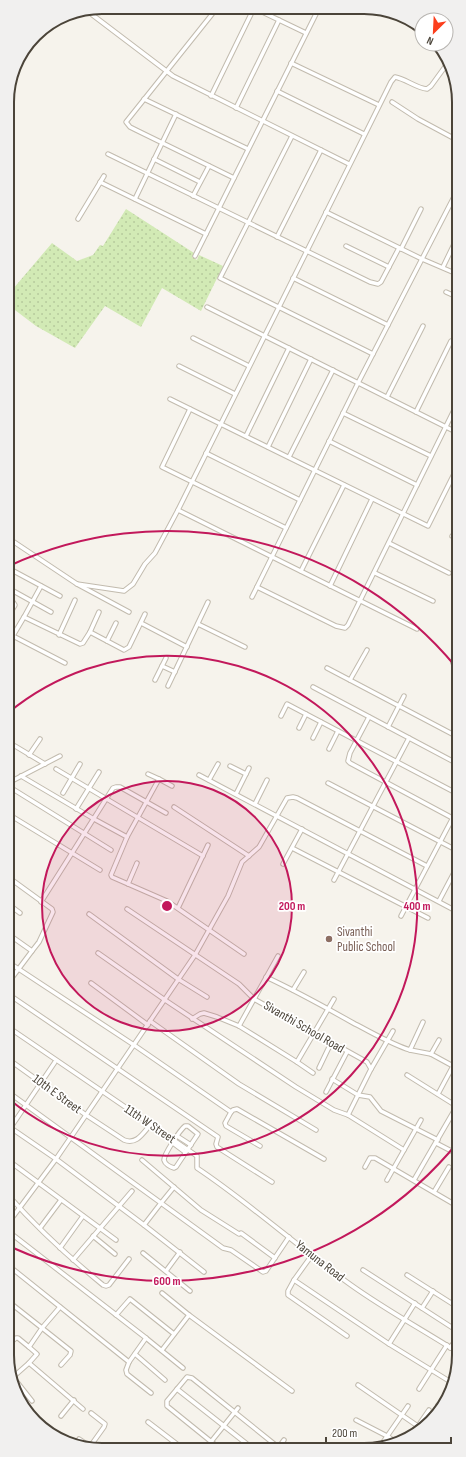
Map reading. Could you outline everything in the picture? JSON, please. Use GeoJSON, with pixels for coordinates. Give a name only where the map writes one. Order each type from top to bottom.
{"type":"FeatureCollection","features":[{"type":"Feature","properties":{"kind":"street"},"geometry":{"type":"LineString","coordinates":[[212,14],[127,120],[127,124],[130,127],[234,178]]}},
{"type":"Feature","properties":{"kind":"street"},"geometry":{"type":"LineString","coordinates":[[211,96],[251,14]]}},
{"type":"Feature","properties":{"kind":"street"},"geometry":{"type":"LineString","coordinates":[[266,14],[306,34]]}},
{"type":"Feature","properties":{"kind":"street"},"geometry":{"type":"LineString","coordinates":[[195,256],[316,14]]}},
{"type":"Feature","properties":{"kind":"street"},"geometry":{"type":"LineString","coordinates":[[92,15],[166,72],[211,96],[349,164]]}},
{"type":"Feature","properties":{"kind":"street"},"geometry":{"type":"LineString","coordinates":[[236,108],[279,20]]}},
{"type":"Feature","properties":{"kind":"street"},"geometry":{"type":"LineString","coordinates":[[291,63],[379,105]]}},
{"type":"Feature","properties":{"kind":"street"},"geometry":{"type":"LineString","coordinates":[[76,584],[124,591],[133,584],[144,564],[155,553],[178,510],[391,82],[395,77],[428,89],[445,67]]}},
{"type":"Feature","properties":{"kind":"street"},"geometry":{"type":"LineString","coordinates":[[277,91],[364,134]]}},
{"type":"Feature","properties":{"kind":"street"},"geometry":{"type":"LineString","coordinates":[[144,99],[248,149]]}},
{"type":"Feature","properties":{"kind":"street"},"geometry":{"type":"LineString","coordinates":[[392,102],[452,137]]}},
{"type":"Feature","properties":{"kind":"street"},"geometry":{"type":"LineString","coordinates":[[135,199],[176,114]]}},
{"type":"Feature","properties":{"kind":"street"},"geometry":{"type":"LineString","coordinates":[[292,136],[220,278],[373,354]]}},
{"type":"Feature","properties":{"kind":"street"},"geometry":{"type":"LineString","coordinates":[[277,237],[321,150]]}},
{"type":"Feature","properties":{"kind":"street"},"geometry":{"type":"LineString","coordinates":[[108,154],[374,284],[381,282],[421,209]]}},
{"type":"Feature","properties":{"kind":"street"},"geometry":{"type":"LineString","coordinates":[[154,159],[200,182]]}},
{"type":"Feature","properties":{"kind":"street"},"geometry":{"type":"LineString","coordinates":[[193,196],[209,166]]}},
{"type":"Feature","properties":{"kind":"street"},"geometry":{"type":"LineString","coordinates":[[78,218],[104,176]]}},
{"type":"Feature","properties":{"kind":"street"},"geometry":{"type":"LineString","coordinates":[[100,182],[206,234]]}},
{"type":"Feature","properties":{"kind":"street"},"geometry":{"type":"LineString","coordinates":[[252,597],[343,412],[452,201]]}},
{"type":"Feature","properties":{"kind":"street"},"geometry":{"type":"LineString","coordinates":[[326,212],[452,271]]}},
{"type":"Feature","properties":{"kind":"street"},"geometry":{"type":"LineString","coordinates":[[346,246],[390,267]]}},
{"type":"Feature","properties":{"kind":"street"},"geometry":{"type":"LineString","coordinates":[[443,267],[452,248]]}},
{"type":"Feature","properties":{"kind":"street"},"geometry":{"type":"LineString","coordinates":[[293,278],[388,325]]}},
{"type":"Feature","properties":{"kind":"street"},"geometry":{"type":"LineString","coordinates":[[446,292],[452,295]]}},
{"type":"Feature","properties":{"kind":"street"},"geometry":{"type":"LineString","coordinates":[[207,307],[452,430]]}},
{"type":"Feature","properties":{"kind":"street"},"geometry":{"type":"LineString","coordinates":[[387,397],[423,326]]}},
{"type":"Feature","properties":{"kind":"street"},"geometry":{"type":"LineString","coordinates":[[193,338],[249,366]]}},
{"type":"Feature","properties":{"kind":"street"},"geometry":{"type":"LineString","coordinates":[[416,412],[451,341]]}},
{"type":"Feature","properties":{"kind":"street"},"geometry":{"type":"LineString","coordinates":[[246,436],[290,348]]}},
{"type":"Feature","properties":{"kind":"street"},"geometry":{"type":"LineString","coordinates":[[268,447],[311,359]]}},
{"type":"Feature","properties":{"kind":"street"},"geometry":{"type":"LineString","coordinates":[[179,366],[235,394]]}},
{"type":"Feature","properties":{"kind":"street"},"geometry":{"type":"LineString","coordinates":[[289,457],[333,370]]}},
{"type":"Feature","properties":{"kind":"street"},"geometry":{"type":"LineString","coordinates":[[170,399],[428,526],[452,478]]}},
{"type":"Feature","properties":{"kind":"street"},"geometry":{"type":"LineString","coordinates":[[190,409],[162,467],[286,528]]}},
{"type":"Feature","properties":{"kind":"street"},"geometry":{"type":"LineString","coordinates":[[343,412],[431,456]]}},
{"type":"Feature","properties":{"kind":"street"},"geometry":{"type":"LineString","coordinates":[[257,587],[340,628],[344,628],[348,625],[452,414]]}},
{"type":"Feature","properties":{"kind":"street"},"geometry":{"type":"LineString","coordinates":[[329,441],[417,485]]}},
{"type":"Feature","properties":{"kind":"street"},"geometry":{"type":"LineString","coordinates":[[206,453],[300,500]]}},
{"type":"Feature","properties":{"kind":"street"},"geometry":{"type":"LineString","coordinates":[[301,572],[344,485]]}},
{"type":"Feature","properties":{"kind":"street"},"geometry":{"type":"LineString","coordinates":[[330,586],[372,499]]}},
{"type":"Feature","properties":{"kind":"street"},"geometry":{"type":"LineString","coordinates":[[178,510],[417,629]]}},
{"type":"Feature","properties":{"kind":"street"},"geometry":{"type":"LineString","coordinates":[[14,542],[76,584],[130,612]]}},
{"type":"Feature","properties":{"kind":"street"},"geometry":{"type":"LineString","coordinates":[[389,543],[449,573]]}},
{"type":"Feature","properties":{"kind":"street"},"geometry":{"type":"LineString","coordinates":[[14,571],[60,596]]}},
{"type":"Feature","properties":{"kind":"street"},"geometry":{"type":"LineString","coordinates":[[375,573],[433,601]]}},
{"type":"Feature","properties":{"kind":"street"},"geometry":{"type":"LineString","coordinates":[[14,634],[41,586]]}},
{"type":"Feature","properties":{"kind":"street"},"geometry":{"type":"LineString","coordinates":[[14,591],[51,612]]}},
{"type":"Feature","properties":{"kind":"street"},"geometry":{"type":"LineString","coordinates":[[59,635],[75,600]]}},
{"type":"Feature","properties":{"kind":"street"},"geometry":{"type":"LineString","coordinates":[[168,686],[208,602]]}},
{"type":"Feature","properties":{"kind":"street"},"geometry":{"type":"LineString","coordinates":[[24,617],[80,644],[83,643],[90,632],[99,612]]}},
{"type":"Feature","properties":{"kind":"street"},"geometry":{"type":"LineString","coordinates":[[90,632],[121,648],[127,649],[145,614]]}},
{"type":"Feature","properties":{"kind":"street"},"geometry":{"type":"LineString","coordinates":[[107,641],[116,623]]}},
{"type":"Feature","properties":{"kind":"street"},"geometry":{"type":"LineString","coordinates":[[141,623],[187,647]]}},
{"type":"Feature","properties":{"kind":"street"},"geometry":{"type":"LineString","coordinates":[[198,624],[245,647]]}},
{"type":"Feature","properties":{"kind":"street"},"geometry":{"type":"LineString","coordinates":[[14,637],[65,663]]}},
{"type":"Feature","properties":{"kind":"street"},"geometry":{"type":"LineString","coordinates":[[350,680],[368,650]]}},
{"type":"Feature","properties":{"kind":"street"},"geometry":{"type":"LineString","coordinates":[[155,680],[166,658]]}},
{"type":"Feature","properties":{"kind":"street"},"geometry":{"type":"LineString","coordinates":[[162,666],[175,672]]}},
{"type":"Feature","properties":{"kind":"street"},"geometry":{"type":"LineString","coordinates":[[328,668],[452,734]]}},
{"type":"Feature","properties":{"kind":"street"},"geometry":{"type":"LineString","coordinates":[[313,687],[452,760]]}},
{"type":"Feature","properties":{"kind":"street"},"geometry":{"type":"LineString","coordinates":[[388,727],[404,696]]}},
{"type":"Feature","properties":{"kind":"street"},"geometry":{"type":"LineString","coordinates":[[281,716],[287,704],[452,791]]}},
{"type":"Feature","properties":{"kind":"street"},"geometry":{"type":"LineString","coordinates":[[299,728],[306,714]]}},
{"type":"Feature","properties":{"kind":"street"},"geometry":{"type":"LineString","coordinates":[[369,717],[348,757],[350,763],[452,817]]}},
{"type":"Feature","properties":{"kind":"street"},"geometry":{"type":"LineString","coordinates":[[313,738],[321,722]]}},
{"type":"Feature","properties":{"kind":"street"},"geometry":{"type":"LineString","coordinates":[[329,749],[338,731]]}},
{"type":"Feature","properties":{"kind":"street"},"geometry":{"type":"LineString","coordinates":[[334,880],[409,738]]}},
{"type":"Feature","properties":{"kind":"street"},"geometry":{"type":"LineString","coordinates":[[30,754],[40,739]]}},
{"type":"Feature","properties":{"kind":"street"},"geometry":{"type":"LineString","coordinates":[[15,746],[45,764]]}},
{"type":"Feature","properties":{"kind":"street"},"geometry":{"type":"LineString","coordinates":[[14,780],[60,756]]}},
{"type":"Feature","properties":{"kind":"street"},"geometry":{"type":"LineString","coordinates":[[63,793],[80,764]]}},
{"type":"Feature","properties":{"kind":"street"},"geometry":{"type":"LineString","coordinates":[[209,780],[218,764]]}},
{"type":"Feature","properties":{"kind":"street"},"geometry":{"type":"LineString","coordinates":[[230,766],[246,774]]}},
{"type":"Feature","properties":{"kind":"street"},"geometry":{"type":"LineString","coordinates":[[56,768],[202,856]]}},
{"type":"Feature","properties":{"kind":"street"},"geometry":{"type":"LineString","coordinates":[[236,794],[249,768]]}},
{"type":"Feature","properties":{"kind":"street"},"geometry":{"type":"LineString","coordinates":[[76,809],[99,772]]}},
{"type":"Feature","properties":{"kind":"street"},"geometry":{"type":"LineString","coordinates":[[148,774],[172,786]]}},
{"type":"Feature","properties":{"kind":"street"},"geometry":{"type":"LineString","coordinates":[[199,775],[452,907]]}},
{"type":"Feature","properties":{"kind":"street"},"geometry":{"type":"LineString","coordinates":[[21,776],[127,837]]}},
{"type":"Feature","properties":{"kind":"street"},"geometry":{"type":"LineString","coordinates":[[159,779],[127,837],[111,875],[112,877],[151,893],[178,908],[244,954]]}},
{"type":"Feature","properties":{"kind":"street"},"geometry":{"type":"LineString","coordinates":[[255,804],[267,780]]}},
{"type":"Feature","properties":{"kind":"street"},"geometry":{"type":"LineString","coordinates":[[328,783],[452,849]]}},
{"type":"Feature","properties":{"kind":"street"},"geometry":{"type":"LineString","coordinates":[[41,902],[106,799],[116,787],[120,787],[166,813]]}},
{"type":"Feature","properties":{"kind":"street"},"geometry":{"type":"LineString","coordinates":[[14,790],[111,850]]}},
{"type":"Feature","properties":{"kind":"street"},"geometry":{"type":"LineString","coordinates":[[14,1214],[56,1159],[165,1000],[210,930],[228,896],[242,862],[259,847],[286,799],[293,797],[428,866]]}},
{"type":"Feature","properties":{"kind":"street"},"geometry":{"type":"LineString","coordinates":[[174,807],[250,856]]}},
{"type":"Feature","properties":{"kind":"street"},"geometry":{"type":"LineString","coordinates":[[14,818],[100,870]]}},
{"type":"Feature","properties":{"kind":"street"},"geometry":{"type":"LineString","coordinates":[[401,916],[452,820]]}},
{"type":"Feature","properties":{"kind":"street"},"geometry":{"type":"LineString","coordinates":[[283,864],[302,829]]}},
{"type":"Feature","properties":{"kind":"street"},"geometry":{"type":"LineString","coordinates":[[178,908],[208,845]]}},
{"type":"Feature","properties":{"kind":"street"},"geometry":{"type":"LineString","coordinates":[[292,848],[428,918]]}},
{"type":"Feature","properties":{"kind":"street"},"geometry":{"type":"LineString","coordinates":[[128,884],[137,863]]}},
{"type":"Feature","properties":{"kind":"street"},"geometry":{"type":"LineString","coordinates":[[439,901],[452,876]]}},
{"type":"Feature","properties":{"kind":"street"},"geometry":{"type":"LineString","coordinates":[[14,882],[52,909],[53,912],[39,942],[14,975]]}},
{"type":"Feature","properties":{"kind":"street"},"geometry":{"type":"LineString","coordinates":[[14,908],[20,913]]}},
{"type":"Feature","properties":{"kind":"street","name":"Sivanthi School Road"},"geometry":{"type":"LineString","coordinates":[[127,909],[239,984],[254,998],[313,1033],[368,1062],[371,1069]]}},
{"type":"Feature","properties":{"kind":"street"},"geometry":{"type":"LineString","coordinates":[[89,914],[178,979],[207,998]]}},
{"type":"Feature","properties":{"kind":"street"},"geometry":{"type":"LineString","coordinates":[[14,938],[32,951]]}},
{"type":"Feature","properties":{"kind":"street"},"geometry":{"type":"LineString","coordinates":[[98,953],[165,1000],[296,1087],[334,1110],[348,1115],[404,1150]]}},
{"type":"Feature","properties":{"kind":"street"},"geometry":{"type":"LineString","coordinates":[[239,1026],[278,956]]}},
{"type":"Feature","properties":{"kind":"street"},"geometry":{"type":"LineString","coordinates":[[14,965],[231,1112]]}},
{"type":"Feature","properties":{"kind":"street"},"geometry":{"type":"LineString","coordinates":[[293,990],[304,972]]}},
{"type":"Feature","properties":{"kind":"street"},"geometry":{"type":"LineString","coordinates":[[266,977],[388,1041],[410,1050],[431,1054],[452,1065]]}},
{"type":"Feature","properties":{"kind":"street"},"geometry":{"type":"LineString","coordinates":[[90,983],[239,1084],[316,1130]]}},
{"type":"Feature","properties":{"kind":"street"},"geometry":{"type":"LineString","coordinates":[[14,998],[218,1137],[216,1144],[217,1147],[272,1182]]}},
{"type":"Feature","properties":{"kind":"street"},"geometry":{"type":"LineString","coordinates":[[297,1062],[334,999]]}},
{"type":"Feature","properties":{"kind":"street"},"geometry":{"type":"LineString","coordinates":[[192,1018],[200,1014],[207,1013],[239,1026],[313,1073]]}},
{"type":"Feature","properties":{"kind":"street"},"geometry":{"type":"LineString","coordinates":[[410,1050],[423,1022]]}},
{"type":"Feature","properties":{"kind":"street","name":"11th W Street"},"geometry":{"type":"LineString","coordinates":[[14,1031],[151,1124],[174,1142],[197,1156]]}},
{"type":"Feature","properties":{"kind":"street"},"geometry":{"type":"LineString","coordinates":[[348,1115],[371,1069],[393,1031]]}},
{"type":"Feature","properties":{"kind":"street"},"geometry":{"type":"LineString","coordinates":[[431,1054],[439,1040]]}},
{"type":"Feature","properties":{"kind":"street"},"geometry":{"type":"LineString","coordinates":[[318,1068],[331,1043]]}},
{"type":"Feature","properties":{"kind":"street"},"geometry":{"type":"LineString","coordinates":[[326,1092],[347,1052]]}},
{"type":"Feature","properties":{"kind":"street"},"geometry":{"type":"LineString","coordinates":[[14,1122],[27,1105],[55,1062]]}},
{"type":"Feature","properties":{"kind":"street","name":"10th E Street"},"geometry":{"type":"LineString","coordinates":[[14,1063],[86,1115],[129,1142],[137,1140],[151,1124]]}},
{"type":"Feature","properties":{"kind":"street"},"geometry":{"type":"LineString","coordinates":[[438,1094],[452,1068]]}},
{"type":"Feature","properties":{"kind":"street"},"geometry":{"type":"LineString","coordinates":[[407,1075],[452,1102]]}},
{"type":"Feature","properties":{"kind":"street"},"geometry":{"type":"LineString","coordinates":[[332,1079],[358,1095],[370,1097],[381,1110],[416,1128],[452,1151]]}},
{"type":"Feature","properties":{"kind":"street"},"geometry":{"type":"LineString","coordinates":[[14,1096],[223,1248],[231,1250],[263,1272],[266,1271],[289,1238]]}},
{"type":"Feature","properties":{"kind":"street"},"geometry":{"type":"LineString","coordinates":[[260,1146],[226,1126],[225,1123],[231,1112],[237,1109],[324,1159]]}},
{"type":"Feature","properties":{"kind":"street"},"geometry":{"type":"LineString","coordinates":[[414,1180],[452,1116]]}},
{"type":"Feature","properties":{"kind":"street"},"geometry":{"type":"LineString","coordinates":[[387,1180],[421,1120]]}},
{"type":"Feature","properties":{"kind":"street"},"geometry":{"type":"LineString","coordinates":[[185,1126],[188,1126],[198,1134],[197,1138],[186,1150],[174,1168],[170,1167],[164,1159],[177,1136],[185,1126]]}},
{"type":"Feature","properties":{"kind":"street"},"geometry":{"type":"LineString","coordinates":[[14,1130],[120,1206],[204,1272]]}},
{"type":"Feature","properties":{"kind":"street"},"geometry":{"type":"LineString","coordinates":[[177,1136],[191,1145]]}},
{"type":"Feature","properties":{"kind":"street","name":"Yamuna Road"},"geometry":{"type":"LineString","coordinates":[[197,1156],[196,1168],[225,1187],[351,1285],[404,1320],[452,1349]]}},
{"type":"Feature","properties":{"kind":"street"},"geometry":{"type":"LineString","coordinates":[[365,1167],[370,1158],[375,1158],[452,1203]]}},
{"type":"Feature","properties":{"kind":"street"},"geometry":{"type":"LineString","coordinates":[[142,1160],[200,1210],[223,1226],[239,1234],[241,1233],[275,1258]]}},
{"type":"Feature","properties":{"kind":"street"},"geometry":{"type":"LineString","coordinates":[[14,1165],[116,1240]]}},
{"type":"Feature","properties":{"kind":"street"},"geometry":{"type":"LineString","coordinates":[[434,1192],[449,1167]]}},
{"type":"Feature","properties":{"kind":"street"},"geometry":{"type":"LineString","coordinates":[[144,1225],[174,1187]]}},
{"type":"Feature","properties":{"kind":"street"},"geometry":{"type":"LineString","coordinates":[[73,1260],[132,1191]]}},
{"type":"Feature","properties":{"kind":"street"},"geometry":{"type":"LineString","coordinates":[[40,1228],[61,1200]]}},
{"type":"Feature","properties":{"kind":"street"},"geometry":{"type":"LineString","coordinates":[[14,1202],[60,1248],[103,1285],[106,1286],[129,1259]]}},
{"type":"Feature","properties":{"kind":"street"},"geometry":{"type":"LineString","coordinates":[[60,1248],[83,1216]]}},
{"type":"Feature","properties":{"kind":"street"},"geometry":{"type":"LineString","coordinates":[[14,1236],[184,1368]]}},
{"type":"Feature","properties":{"kind":"street"},"geometry":{"type":"LineString","coordinates":[[93,1236],[115,1254]]}},
{"type":"Feature","properties":{"kind":"street"},"geometry":{"type":"LineString","coordinates":[[166,1271],[180,1252]]}},
{"type":"Feature","properties":{"kind":"street"},"geometry":{"type":"LineString","coordinates":[[143,1253],[190,1291]]}},
{"type":"Feature","properties":{"kind":"street"},"geometry":{"type":"LineString","coordinates":[[312,1255],[294,1280],[288,1291],[288,1295],[347,1336]]}},
{"type":"Feature","properties":{"kind":"street"},"geometry":{"type":"LineString","coordinates":[[14,1270],[129,1362]]}},
{"type":"Feature","properties":{"kind":"street"},"geometry":{"type":"LineString","coordinates":[[363,1270],[452,1329]]}},
{"type":"Feature","properties":{"kind":"street"},"geometry":{"type":"LineString","coordinates":[[407,1274],[452,1303]]}},
{"type":"Feature","properties":{"kind":"street"},"geometry":{"type":"LineString","coordinates":[[294,1280],[389,1344],[448,1380]]}},
{"type":"Feature","properties":{"kind":"street"},"geometry":{"type":"LineString","coordinates":[[422,1308],[433,1291]]}},
{"type":"Feature","properties":{"kind":"street"},"geometry":{"type":"LineString","coordinates":[[162,1293],[189,1315],[292,1390]]}},
{"type":"Feature","properties":{"kind":"street"},"geometry":{"type":"LineString","coordinates":[[116,1315],[130,1299],[174,1334]]}},
{"type":"Feature","properties":{"kind":"street"},"geometry":{"type":"LineString","coordinates":[[389,1344],[415,1304]]}},
{"type":"Feature","properties":{"kind":"street"},"geometry":{"type":"LineString","coordinates":[[14,1306],[71,1351],[70,1355],[61,1365]]}},
{"type":"Feature","properties":{"kind":"street"},"geometry":{"type":"LineString","coordinates":[[29,1347],[42,1328],[60,1307]]}},
{"type":"Feature","properties":{"kind":"street"},"geometry":{"type":"LineString","coordinates":[[162,1350],[189,1315]]}},
{"type":"Feature","properties":{"kind":"street"},"geometry":{"type":"LineString","coordinates":[[14,1340],[18,1338],[37,1354],[29,1364],[17,1374]]}},
{"type":"Feature","properties":{"kind":"street"},"geometry":{"type":"LineString","coordinates":[[146,1338],[129,1362],[126,1370],[128,1374],[151,1394]]}},
{"type":"Feature","properties":{"kind":"street"},"geometry":{"type":"LineString","coordinates":[[419,1389],[452,1343]]}},
{"type":"Feature","properties":{"kind":"street"},"geometry":{"type":"LineString","coordinates":[[135,1354],[166,1380]]}},
{"type":"Feature","properties":{"kind":"street"},"geometry":{"type":"LineString","coordinates":[[29,1364],[83,1409]]}},
{"type":"Feature","properties":{"kind":"street"},"geometry":{"type":"LineString","coordinates":[[238,1408],[235,1412],[224,1426],[211,1442],[167,1406],[167,1401],[187,1377],[191,1377],[235,1412],[272,1443]]}},
{"type":"Feature","properties":{"kind":"street"},"geometry":{"type":"LineString","coordinates":[[358,1385],[417,1425]]}},
{"type":"Feature","properties":{"kind":"street"},"geometry":{"type":"LineString","coordinates":[[21,1388],[32,1401]]}},
{"type":"Feature","properties":{"kind":"street"},"geometry":{"type":"LineString","coordinates":[[178,1389],[246,1443]]}},
{"type":"Feature","properties":{"kind":"street"},"geometry":{"type":"LineString","coordinates":[[61,1416],[74,1400]]}},
{"type":"Feature","properties":{"kind":"street"},"geometry":{"type":"LineString","coordinates":[[384,1440],[408,1406]]}},
{"type":"Feature","properties":{"kind":"street"},"geometry":{"type":"LineString","coordinates":[[421,1422],[429,1410]]}},
{"type":"Feature","properties":{"kind":"street"},"geometry":{"type":"LineString","coordinates":[[92,1413],[104,1424],[104,1427],[94,1443]]}},
{"type":"Feature","properties":{"kind":"street"},"geometry":{"type":"LineString","coordinates":[[356,1420],[391,1439]]}},
{"type":"Feature","properties":{"kind":"street"},"geometry":{"type":"LineString","coordinates":[[148,1422],[175,1443]]}},
{"type":"Feature","properties":{"kind":"green space"},"geometry":{"type":"Polygon","coordinates":[[[126,209],[194,253],[192,257],[197,260],[199,255],[223,266],[201,311],[162,288],[141,327],[105,306],[75,348],[36,326],[14,309],[14,288],[52,243],[77,261],[93,255],[100,245],[103,246],[126,209]]]}},
{"type":"Feature","properties":{"kind":"place","name":"Sivanthi Public School"},"geometry":{"type":"Point","coordinates":[329,939]}}]}
